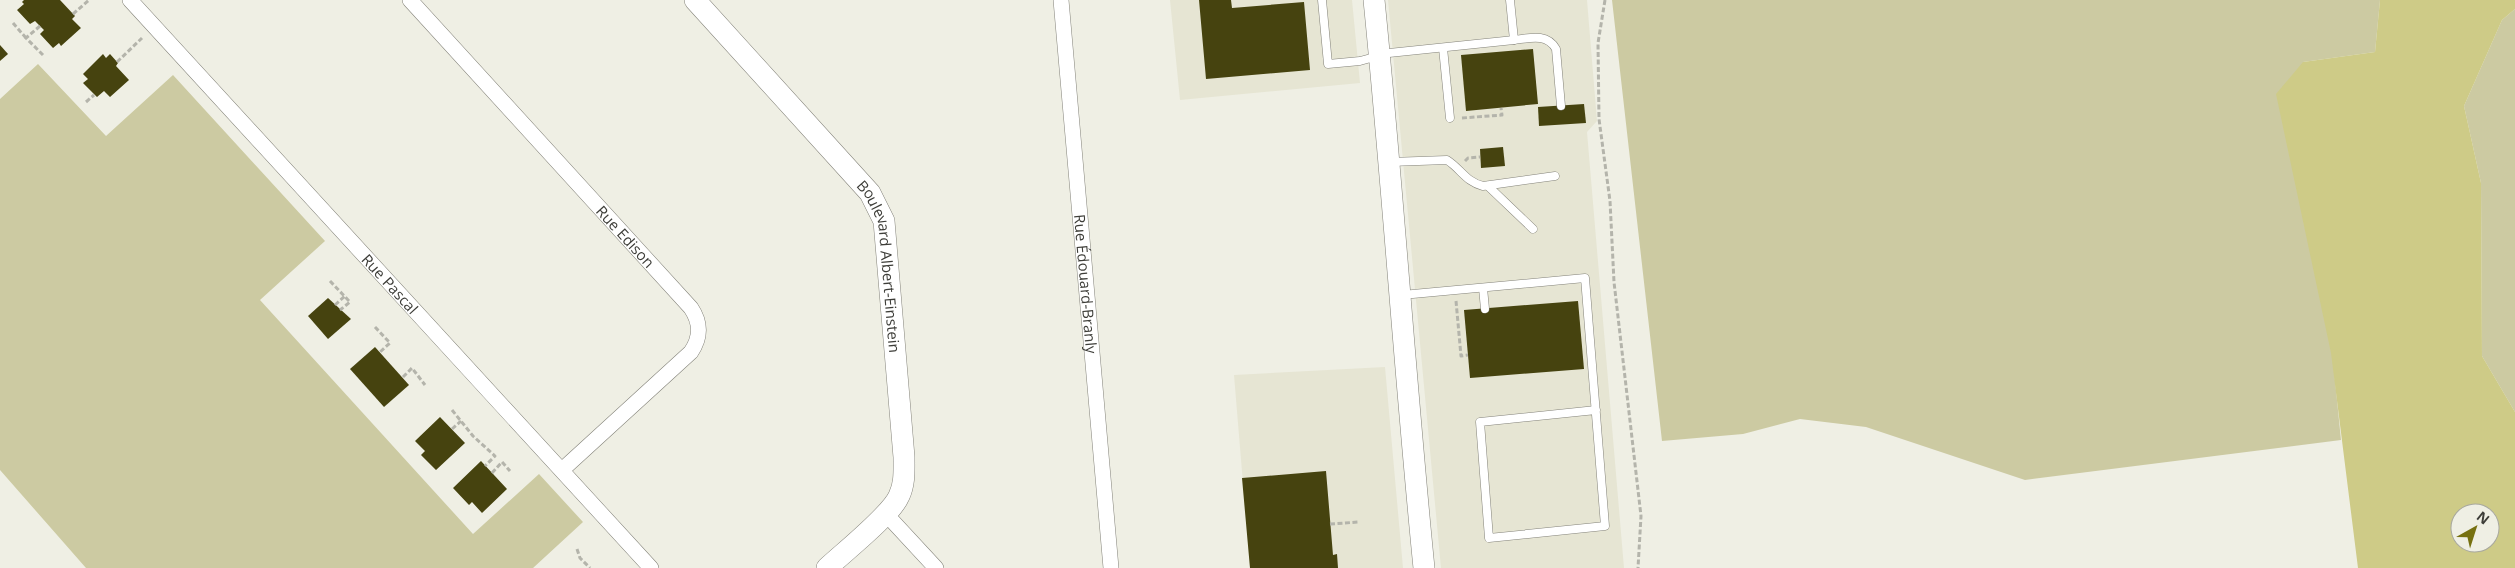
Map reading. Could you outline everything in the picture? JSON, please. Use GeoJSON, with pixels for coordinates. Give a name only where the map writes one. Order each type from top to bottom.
{"type":"FeatureCollection","features":[{"type":"Feature","properties":{"kind":"street","name":"Rue Pascal"},"geometry":{"type":"LineString","coordinates":[[130,0],[651,568]]}},
{"type":"Feature","properties":{"kind":"street","name":"Rue Edison"},"geometry":{"type":"LineString","coordinates":[[410,0],[691,308],[699,324],[698,339],[691,352],[562,470]]}},
{"type":"Feature","properties":{"kind":"street","name":"Boulevard Albert-Einstein"},"geometry":{"type":"LineString","coordinates":[[695,0],[866,188],[876,202],[884,221],[904,465],[903,484],[899,496],[885,513],[826,568]]}},
{"type":"Feature","properties":{"kind":"street","name":"Rue Édouard-Branly"},"geometry":{"type":"LineString","coordinates":[[1061,0],[1111,568]]}},
{"type":"Feature","properties":{"kind":"street"},"geometry":{"type":"LineString","coordinates":[[1374,0],[1390,162],[1424,568]]}},
{"type":"Feature","properties":{"kind":"street"},"geometry":{"type":"LineString","coordinates":[[885,513],[936,568]]}},
{"type":"Feature","properties":{"kind":"lane"},"geometry":{"type":"LineString","coordinates":[[1322,0],[1328,64],[1443,48],[1546,38],[1553,43],[1556,49],[1561,106]]}},
{"type":"Feature","properties":{"kind":"lane"},"geometry":{"type":"LineString","coordinates":[[1510,0],[1514,40]]}},
{"type":"Feature","properties":{"kind":"lane"},"geometry":{"type":"LineString","coordinates":[[1443,48],[1450,118]]}},
{"type":"Feature","properties":{"kind":"lane"},"geometry":{"type":"LineString","coordinates":[[1390,162],[1447,160],[1455,165],[1472,184],[1488,186],[1555,176]]}},
{"type":"Feature","properties":{"kind":"lane"},"geometry":{"type":"LineString","coordinates":[[1488,186],[1533,229]]}},
{"type":"Feature","properties":{"kind":"lane"},"geometry":{"type":"LineString","coordinates":[[1400,296],[1585,278],[1596,410],[1605,526],[1489,538],[1480,422],[1596,410]]}},
{"type":"Feature","properties":{"kind":"lane"},"geometry":{"type":"LineString","coordinates":[[1483,288],[1485,309]]}},
{"type":"Feature","properties":{"kind":"path"},"geometry":{"type":"LineString","coordinates":[[74,14],[89,0]]}},
{"type":"Feature","properties":{"kind":"path"},"geometry":{"type":"LineString","coordinates":[[1605,0],[1598,43],[1598,118],[1610,201],[1614,282],[1641,516],[1638,568]]}},
{"type":"Feature","properties":{"kind":"path"},"geometry":{"type":"LineString","coordinates":[[14,23],[43,55]]}},
{"type":"Feature","properties":{"kind":"path"},"geometry":{"type":"LineString","coordinates":[[26,38],[40,26]]}},
{"type":"Feature","properties":{"kind":"path"},"geometry":{"type":"LineString","coordinates":[[116,62],[142,38]]}},
{"type":"Feature","properties":{"kind":"path"},"geometry":{"type":"LineString","coordinates":[[86,102],[94,94]]}},
{"type":"Feature","properties":{"kind":"path"},"geometry":{"type":"LineString","coordinates":[[1462,118],[1502,115],[1501,108]]}},
{"type":"Feature","properties":{"kind":"path"},"geometry":{"type":"LineString","coordinates":[[330,280],[350,302],[340,310]]}},
{"type":"Feature","properties":{"kind":"path"},"geometry":{"type":"LineString","coordinates":[[335,305],[345,296]]}},
{"type":"Feature","properties":{"kind":"path"},"geometry":{"type":"LineString","coordinates":[[1458,317],[1461,356],[1468,355]]}},
{"type":"Feature","properties":{"kind":"path"},"geometry":{"type":"LineString","coordinates":[[375,327],[390,343],[380,352]]}},
{"type":"Feature","properties":{"kind":"path"},"geometry":{"type":"LineString","coordinates":[[403,378],[412,368],[425,385]]}},
{"type":"Feature","properties":{"kind":"path"},"geometry":{"type":"LineString","coordinates":[[452,410],[495,456],[485,466]]}},
{"type":"Feature","properties":{"kind":"path"},"geometry":{"type":"LineString","coordinates":[[452,429],[461,421]]}},
{"type":"Feature","properties":{"kind":"path"},"geometry":{"type":"LineString","coordinates":[[492,473],[502,462],[510,471]]}},
{"type":"Feature","properties":{"kind":"path"},"geometry":{"type":"LineString","coordinates":[[1330,524],[1359,522]]}},
{"type":"Feature","properties":{"kind":"path"},"geometry":{"type":"LineString","coordinates":[[577,549],[580,558],[590,568]]}},
{"type":"Feature","properties":{"kind":"shaded area"},"geometry":{"type":"Polygon","coordinates":[[[1170,0],[1352,0],[1360,83],[1180,100],[1170,0]]]}},
{"type":"Feature","properties":{"kind":"shaded area"},"geometry":{"type":"Polygon","coordinates":[[[1388,0],[1587,0],[1597,121],[1587,132],[1624,568],[1441,568],[1388,0]]]}},
{"type":"Feature","properties":{"kind":"shaded area"},"geometry":{"type":"Polygon","coordinates":[[[1612,0],[2380,0],[2375,52],[2303,62],[2341,440],[2025,480],[1866,427],[1800,419],[1743,434],[1662,441],[1612,0]]]}},
{"type":"Feature","properties":{"kind":"shaded area"},"geometry":{"type":"Polygon","coordinates":[[[2380,0],[2515,0],[2515,9],[2502,20],[2464,106],[2481,183],[2482,356],[2515,412],[2515,568],[2358,568],[2331,353],[2276,94],[2303,62],[2375,52],[2380,0]]]}},
{"type":"Feature","properties":{"kind":"shaded area"},"geometry":{"type":"Polygon","coordinates":[[[2515,9],[2515,412],[2482,356],[2481,183],[2464,106],[2502,20],[2515,9]]]}},
{"type":"Feature","properties":{"kind":"shaded area"},"geometry":{"type":"Polygon","coordinates":[[[38,64],[106,136],[173,75],[325,241],[260,300],[473,534],[539,474],[583,522],[533,568],[86,568],[0,470],[0,99],[38,64]]]}},
{"type":"Feature","properties":{"kind":"shaded area"},"geometry":{"type":"Polygon","coordinates":[[[1385,367],[1403,568],[1250,568],[1234,375],[1385,367]]]}},
{"type":"Feature","properties":{"kind":"building"},"geometry":{"type":"Polygon","coordinates":[[[24,0],[60,0],[75,16],[72,19],[81,28],[61,46],[59,43],[53,48],[40,34],[44,30],[35,21],[30,24],[17,10],[24,4],[22,2],[24,0]]]}},
{"type":"Feature","properties":{"kind":"building"},"geometry":{"type":"Polygon","coordinates":[[[1199,0],[1231,0],[1232,8],[1304,2],[1310,70],[1206,79],[1199,0]]]}},
{"type":"Feature","properties":{"kind":"building"},"geometry":{"type":"Polygon","coordinates":[[[0,45],[8,54],[0,61],[0,45]]]}},
{"type":"Feature","properties":{"kind":"building"},"geometry":{"type":"Polygon","coordinates":[[[1533,49],[1538,104],[1466,111],[1461,55],[1533,49]]]}},
{"type":"Feature","properties":{"kind":"building"},"geometry":{"type":"Polygon","coordinates":[[[103,54],[106,58],[110,54],[118,63],[116,66],[129,80],[110,97],[104,91],[97,97],[83,83],[88,79],[83,74],[103,54]]]}},
{"type":"Feature","properties":{"kind":"building"},"geometry":{"type":"Polygon","coordinates":[[[1584,104],[1586,123],[1539,126],[1538,107],[1584,104]]]}},
{"type":"Feature","properties":{"kind":"building"},"geometry":{"type":"Polygon","coordinates":[[[1503,147],[1505,166],[1481,168],[1480,149],[1503,147]]]}},
{"type":"Feature","properties":{"kind":"building"},"geometry":{"type":"Polygon","coordinates":[[[328,298],[351,319],[328,339],[308,316],[328,298]]]}},
{"type":"Feature","properties":{"kind":"building"},"geometry":{"type":"Polygon","coordinates":[[[1578,301],[1584,369],[1470,378],[1464,310],[1578,301]]]}},
{"type":"Feature","properties":{"kind":"building"},"geometry":{"type":"Polygon","coordinates":[[[375,347],[409,385],[384,407],[350,369],[375,347]]]}},
{"type":"Feature","properties":{"kind":"building"},"geometry":{"type":"Polygon","coordinates":[[[440,417],[465,443],[436,470],[421,455],[425,451],[415,441],[440,417]]]}},
{"type":"Feature","properties":{"kind":"building"},"geometry":{"type":"Polygon","coordinates":[[[481,461],[507,489],[482,513],[472,502],[469,505],[453,488],[481,461]]]}},
{"type":"Feature","properties":{"kind":"building"},"geometry":{"type":"Polygon","coordinates":[[[1326,471],[1333,555],[1337,554],[1338,568],[1250,568],[1242,478],[1326,471]]]}}]}
